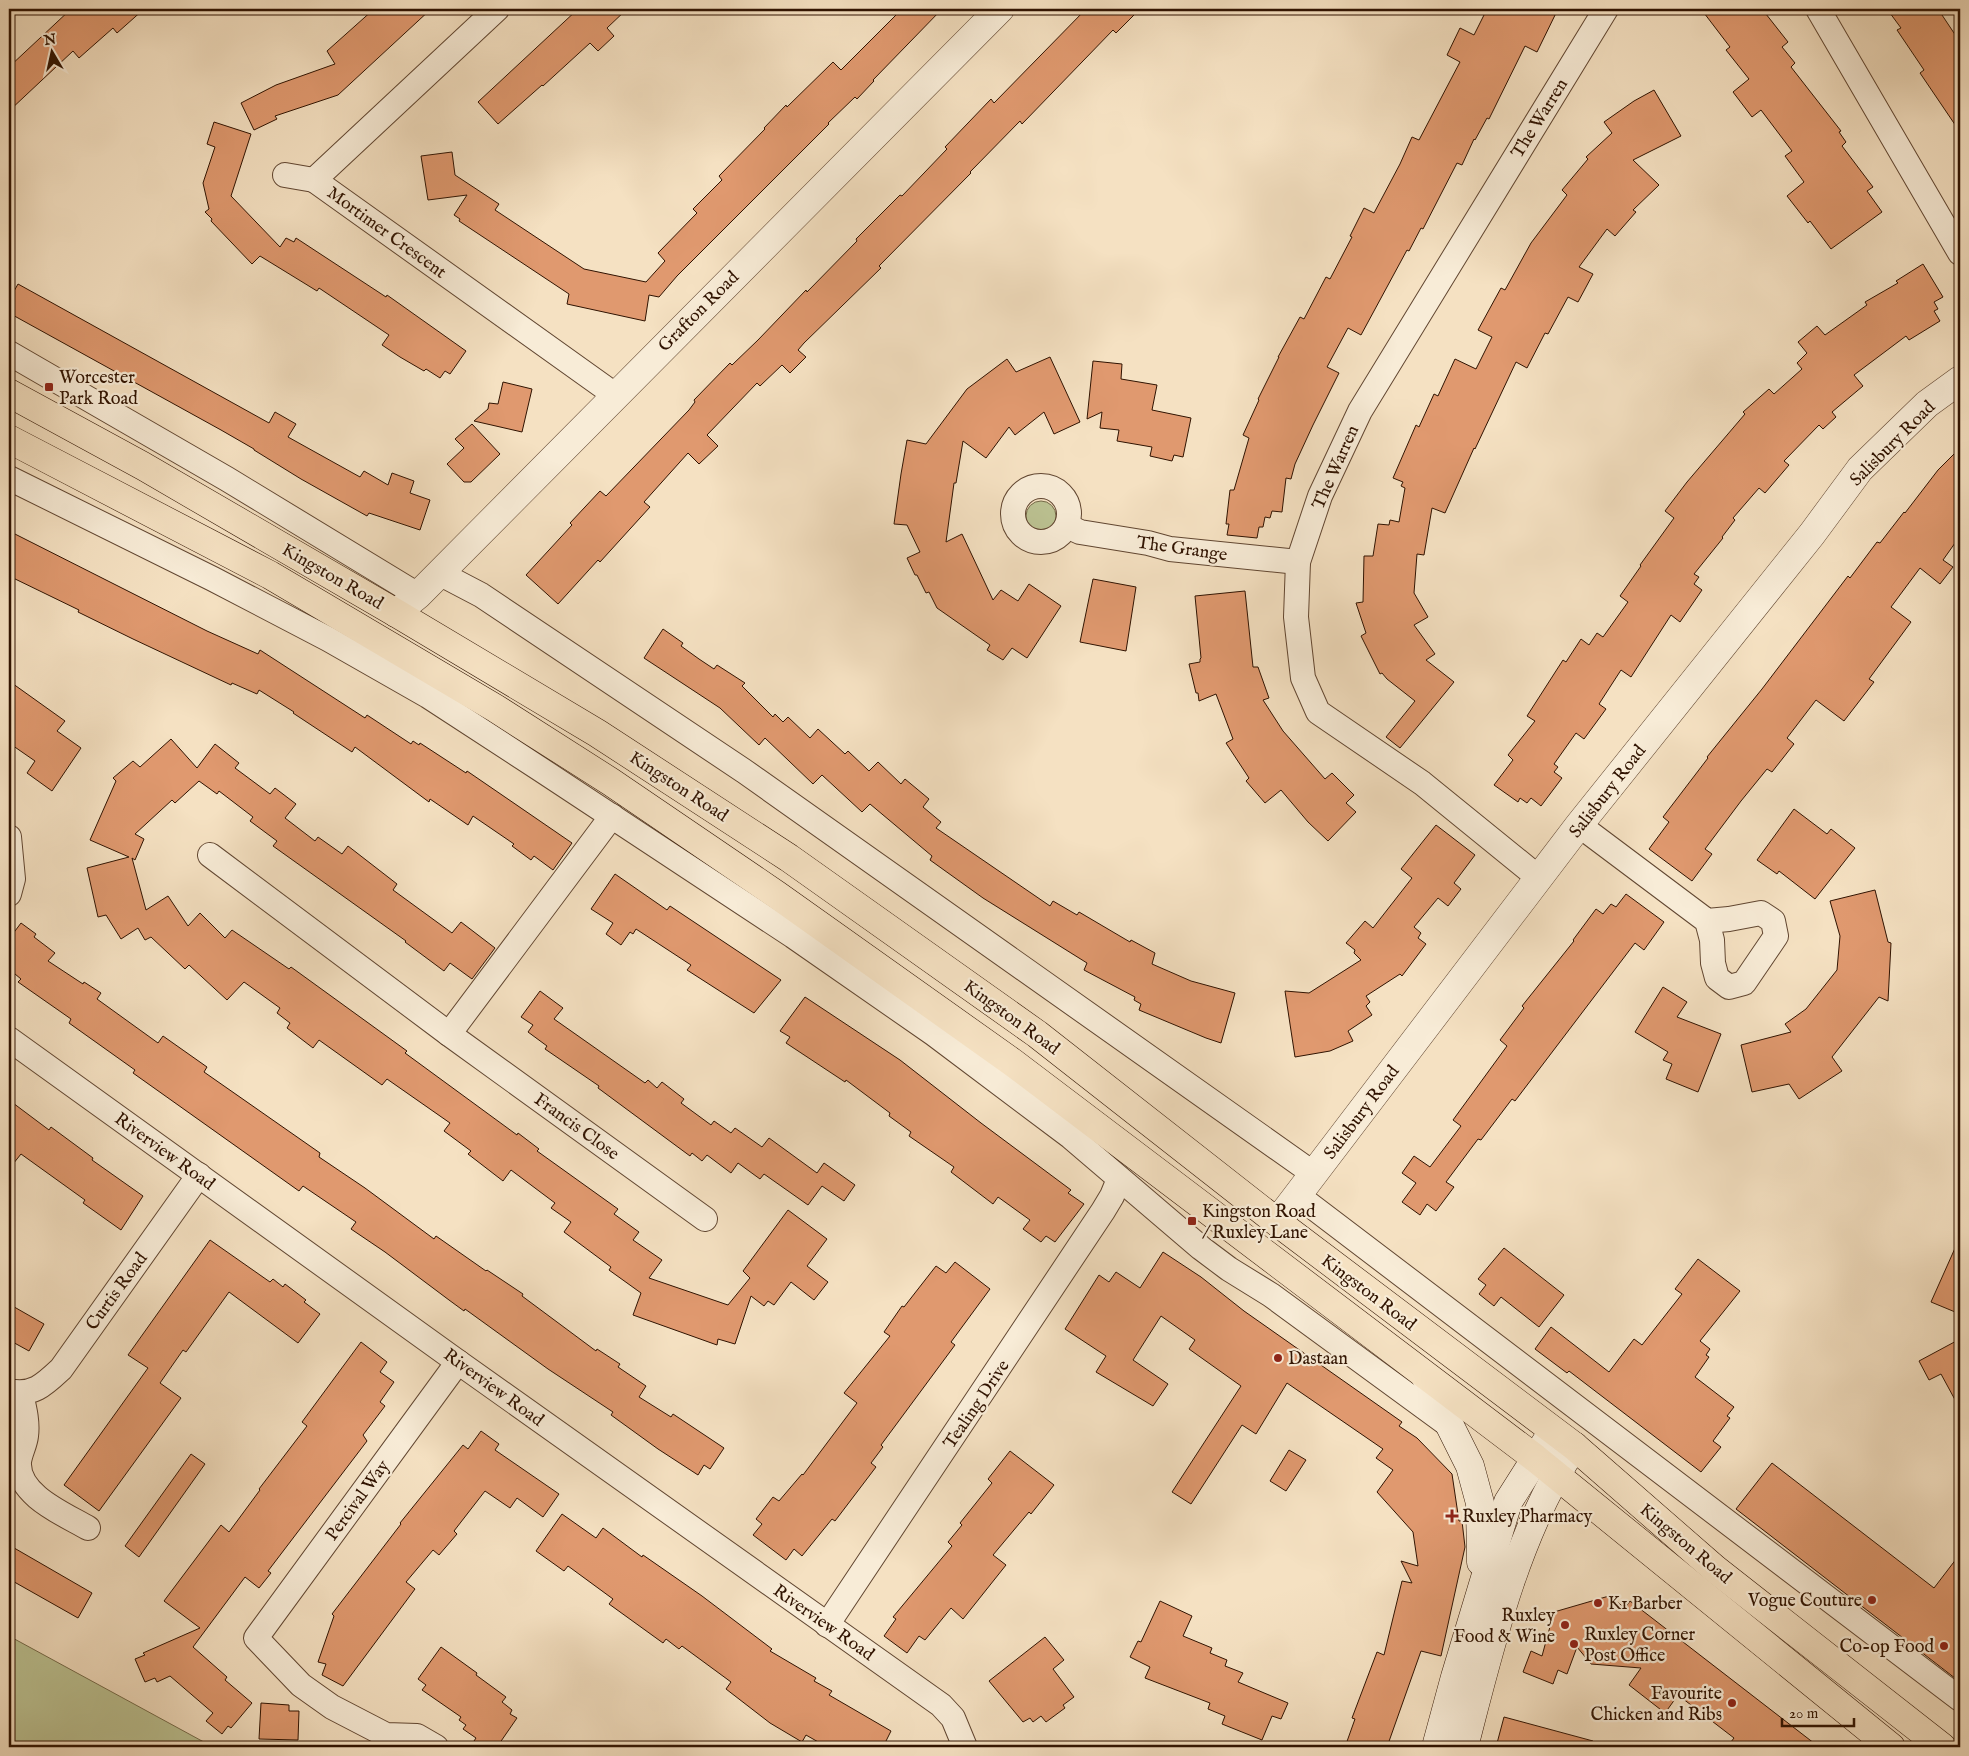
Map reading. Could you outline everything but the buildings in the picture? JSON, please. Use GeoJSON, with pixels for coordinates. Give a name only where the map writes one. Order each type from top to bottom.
{"type":"FeatureCollection","features":[{"type":"Feature","properties":{"kind":"highway","name":"Kingston Road"},"geometry":{"type":"LineString","coordinates":[[9,393],[143,466],[396,613],[597,733],[790,858],[1037,1034],[1276,1222],[1563,1439],[1715,1568],[1942,1747]]}},
{"type":"Feature","properties":{"kind":"highway","name":"Kingston Road"},"geometry":{"type":"LineString","coordinates":[[9,440],[270,575],[495,708],[611,782],[777,894],[1004,1056],[1535,1458],[1890,1747]]}},
{"type":"Feature","properties":{"kind":"street","name":"Mortimer Crescent"},"geometry":{"type":"LineString","coordinates":[[497,9],[314,180],[615,395]]}},
{"type":"Feature","properties":{"kind":"street","name":"Grafton Road"},"geometry":{"type":"LineString","coordinates":[[396,613],[418,595],[1000,9]]}},
{"type":"Feature","properties":{"kind":"street","name":"The Warren"},"geometry":{"type":"LineString","coordinates":[[1540,878],[1422,783],[1318,712],[1303,678],[1296,617],[1298,562],[1320,496],[1360,411],[1606,9]]}},
{"type":"Feature","properties":{"kind":"street"},"geometry":{"type":"LineString","coordinates":[[1818,9],[1960,253]]}},
{"type":"Feature","properties":{"kind":"street"},"geometry":{"type":"LineString","coordinates":[[285,175],[314,180]]}},
{"type":"Feature","properties":{"kind":"street"},"geometry":{"type":"LineString","coordinates":[[9,353],[226,479],[418,595]]}},
{"type":"Feature","properties":{"kind":"street","name":"Salisbury Road"},"geometry":{"type":"LineString","coordinates":[[1276,1222],[1579,825],[1812,534],[1860,469],[1927,404],[1960,380]]}},
{"type":"Feature","properties":{"kind":"street"},"geometry":{"type":"LineString","coordinates":[[9,478],[214,579],[428,696],[612,816],[794,936],[934,1034],[1071,1137],[1107,1166],[1119,1180],[1144,1198],[1201,1248],[1229,1269],[1271,1295],[1450,1426]]}},
{"type":"Feature","properties":{"kind":"street","name":"The Grange"},"geometry":{"type":"LineString","coordinates":[[1067,526],[1080,532],[1148,543],[1170,549],[1298,562]]}},
{"type":"Feature","properties":{"kind":"street"},"geometry":{"type":"LineString","coordinates":[[439,573],[481,595],[744,771],[1314,1174]]}},
{"type":"Feature","properties":{"kind":"street"},"geometry":{"type":"LineString","coordinates":[[449,1034],[612,816]]}},
{"type":"Feature","properties":{"kind":"street"},"geometry":{"type":"LineString","coordinates":[[1579,825],[1707,921]]}},
{"type":"Feature","properties":{"kind":"street"},"geometry":{"type":"LineString","coordinates":[[9,837],[13,879],[9,894]]}},
{"type":"Feature","properties":{"kind":"street","name":"Francis Close"},"geometry":{"type":"LineString","coordinates":[[210,855],[449,1034],[704,1219]]}},
{"type":"Feature","properties":{"kind":"street","name":"Riverview Road"},"geometry":{"type":"LineString","coordinates":[[9,1038],[458,1362],[941,1705],[953,1718],[965,1747]]}},
{"type":"Feature","properties":{"kind":"street","name":"Curtis Road"},"geometry":{"type":"LineString","coordinates":[[88,1528],[35,1496],[26,1486],[15,1481],[26,1436],[26,1420],[15,1393],[34,1390],[47,1382],[61,1369],[199,1175]]}},
{"type":"Feature","properties":{"kind":"street","name":"Tealing Drive"},"geometry":{"type":"LineString","coordinates":[[827,1625],[1092,1228],[1112,1196],[1119,1180]]}},
{"type":"Feature","properties":{"kind":"street"},"geometry":{"type":"LineString","coordinates":[[1297,1195],[1960,1699]]}},
{"type":"Feature","properties":{"kind":"street","name":"Percival Way"},"geometry":{"type":"LineString","coordinates":[[436,1747],[418,1736],[386,1735],[332,1707],[301,1684],[256,1638],[458,1362]]}},
{"type":"Feature","properties":{"kind":"street"},"geometry":{"type":"LineString","coordinates":[[1425,1376],[1470,1466],[1480,1503],[1481,1589]]}},
{"type":"Feature","properties":{"kind":"street"},"geometry":{"type":"LineString","coordinates":[[1436,1747],[1508,1502],[1535,1458],[1563,1439]]}},
{"type":"Feature","properties":{"kind":"street"},"geometry":{"type":"LineString","coordinates":[[1464,1747],[1486,1662],[1509,1590],[1529,1531],[1555,1475],[1563,1439]]}},
{"type":"Feature","properties":{"kind":"green space"},"geometry":{"type":"Polygon","coordinates":[[[1041,501],[1052,505],[1056,516],[1052,527],[1041,531],[1030,527],[1026,516],[1030,505],[1041,501]]]}},
{"type":"Feature","properties":{"kind":"green space"},"geometry":{"type":"Polygon","coordinates":[[[9,1636],[213,1747],[9,1747],[9,1636]]]}},
{"type":"Feature","properties":{"kind":"place","name":"Worcester Park Road"},"geometry":{"type":"Point","coordinates":[49,387]}},
{"type":"Feature","properties":{"kind":"place","name":"Kingston Road / Ruxley Lane"},"geometry":{"type":"Point","coordinates":[1192,1221]}},
{"type":"Feature","properties":{"kind":"place","name":"Dastaan"},"geometry":{"type":"Point","coordinates":[1278,1358]}},
{"type":"Feature","properties":{"kind":"place","name":"Ruxley Pharmacy"},"geometry":{"type":"Point","coordinates":[1452,1516]}},
{"type":"Feature","properties":{"kind":"place","name":"Vogue Couture"},"geometry":{"type":"Point","coordinates":[1872,1600]}},
{"type":"Feature","properties":{"kind":"place","name":"K1 Barber"},"geometry":{"type":"Point","coordinates":[1598,1603]}},
{"type":"Feature","properties":{"kind":"place","name":"Ruxley Food & Wine"},"geometry":{"type":"Point","coordinates":[1565,1625]}},
{"type":"Feature","properties":{"kind":"place","name":"Ruxley Corner Post Office"},"geometry":{"type":"Point","coordinates":[1574,1644]}},
{"type":"Feature","properties":{"kind":"place","name":"Co-op Food"},"geometry":{"type":"Point","coordinates":[1944,1646]}},
{"type":"Feature","properties":{"kind":"place","name":"Favourite Chicken and Ribs"},"geometry":{"type":"Point","coordinates":[1732,1703]}}]}
